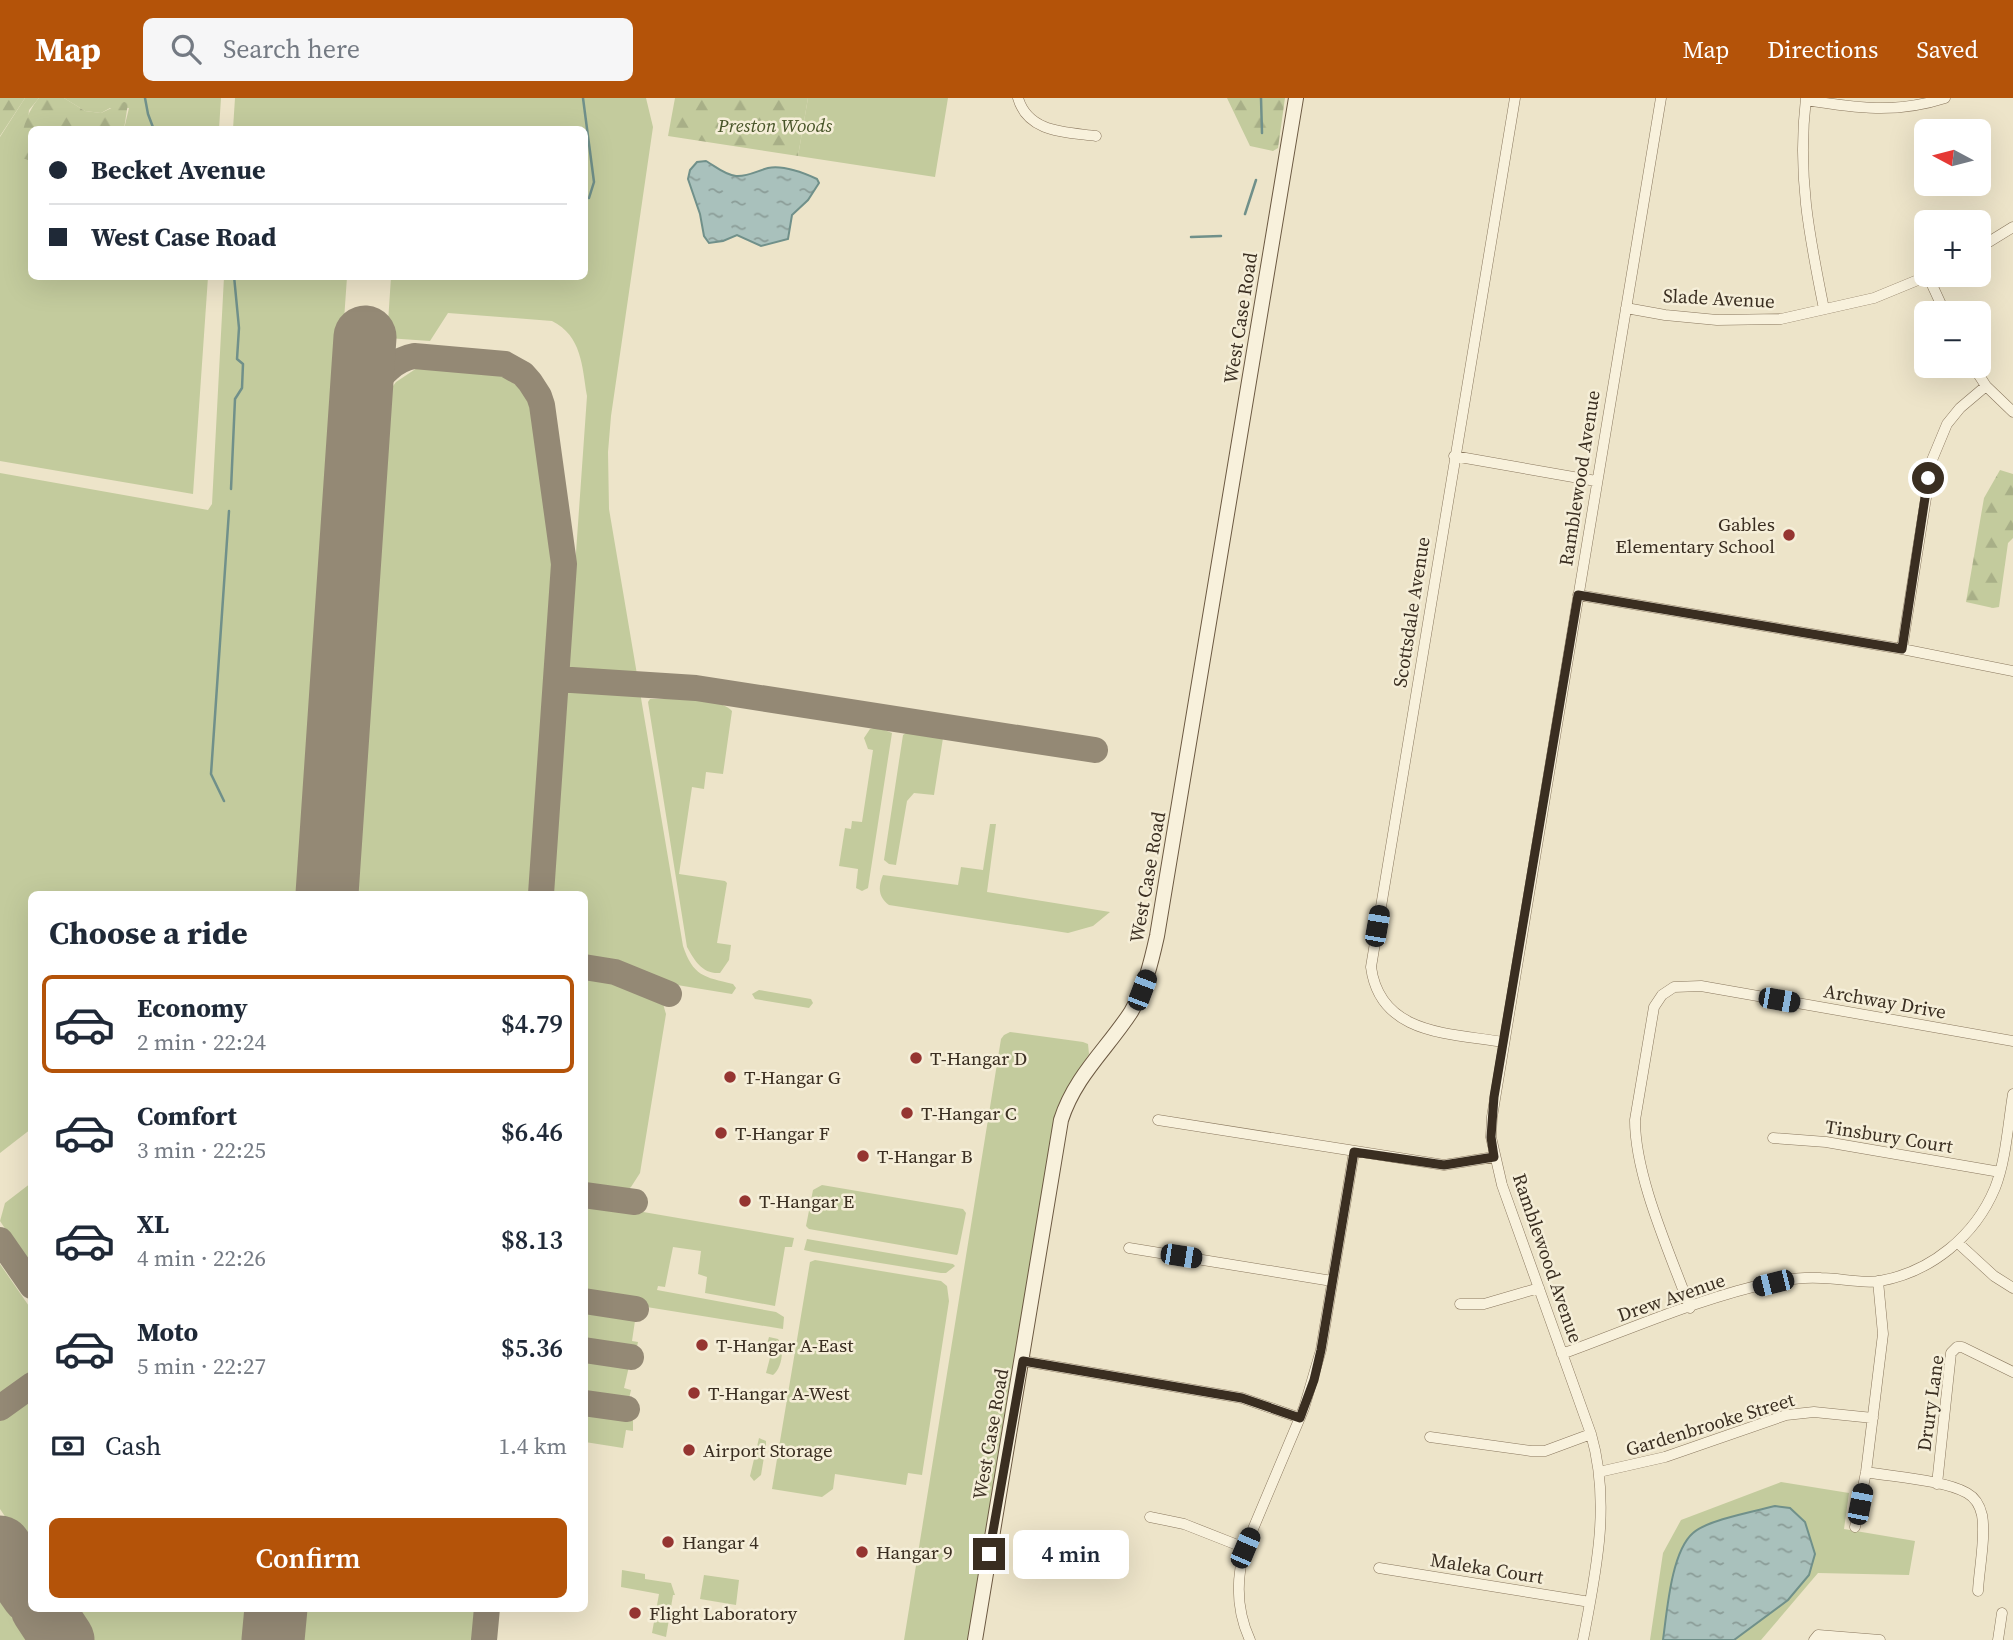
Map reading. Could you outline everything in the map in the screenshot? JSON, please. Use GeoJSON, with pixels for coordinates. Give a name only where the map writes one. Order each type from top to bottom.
{"type":"FeatureCollection","features":[{"type":"Feature","properties":{"kind":"main road","name":"West Case Road"},"geometry":{"type":"LineString","coordinates":[[975,1640],[1065,1108],[1080,1077],[1124,1022],[1137,1001],[1147,977],[1157,936],[1296,98]]}},
{"type":"Feature","properties":{"kind":"street"},"geometry":{"type":"LineString","coordinates":[[1018,98],[1023,111],[1040,126],[1096,136]]}},
{"type":"Feature","properties":{"kind":"street","name":"Scottsdale Avenue"},"geometry":{"type":"LineString","coordinates":[[1503,1042],[1427,1029],[1398,1017],[1379,995],[1371,967],[1515,98]]}},
{"type":"Feature","properties":{"kind":"street","name":"Ramblewood Avenue"},"geometry":{"type":"LineString","coordinates":[[1583,1640],[1601,1531],[1599,1472],[1591,1434],[1494,1157],[1492,1117],[1661,98]]}},
{"type":"Feature","properties":{"kind":"street"},"geometry":{"type":"LineString","coordinates":[[1824,309],[1811,248],[1802,177],[1801,154],[1806,99],[1892,110],[1920,106],[1945,98]]}},
{"type":"Feature","properties":{"kind":"street"},"geometry":{"type":"LineString","coordinates":[[1991,241],[2013,227]]}},
{"type":"Feature","properties":{"kind":"street","name":"Slade Avenue"},"geometry":{"type":"LineString","coordinates":[[1626,308],[1717,320],[1781,319],[1874,298],[1914,281]]}},
{"type":"Feature","properties":{"kind":"street"},"geometry":{"type":"LineString","coordinates":[[1981,378],[2013,412]]}},
{"type":"Feature","properties":{"kind":"street"},"geometry":{"type":"LineString","coordinates":[[1902,649],[1932,460],[1947,424],[1960,408],[1986,386]]}},
{"type":"Feature","properties":{"kind":"street"},"geometry":{"type":"LineString","coordinates":[[1454,456],[1596,481]]}},
{"type":"Feature","properties":{"kind":"street"},"geometry":{"type":"LineString","coordinates":[[1578,595],[1902,649],[2013,671]]}},
{"type":"Feature","properties":{"kind":"street","name":"Archway Drive"},"geometry":{"type":"LineString","coordinates":[[1690,1308],[1645,1182],[1635,1137],[1635,1120],[1652,1014],[1658,1000],[1668,990],[1680,985],[1701,986],[2013,1041]]}},
{"type":"Feature","properties":{"kind":"street","name":"Drew Avenue"},"geometry":{"type":"LineString","coordinates":[[1562,1354],[1745,1289],[1794,1279],[1878,1281],[1923,1266],[1941,1256],[1958,1243],[1989,1200],[2000,1172],[2013,1094]]}},
{"type":"Feature","properties":{"kind":"street"},"geometry":{"type":"LineString","coordinates":[[1158,1119],[1444,1165],[1494,1157]]}},
{"type":"Feature","properties":{"kind":"street","name":"Tinsbury Court"},"geometry":{"type":"LineString","coordinates":[[1773,1138],[1826,1142],[2000,1172]]}},
{"type":"Feature","properties":{"kind":"street"},"geometry":{"type":"LineString","coordinates":[[1250,1640],[1242,1621],[1239,1602],[1241,1564],[1245,1548],[1314,1380],[1354,1152]]}},
{"type":"Feature","properties":{"kind":"street"},"geometry":{"type":"LineString","coordinates":[[1958,1243],[1994,1276],[2013,1288]]}},
{"type":"Feature","properties":{"kind":"street"},"geometry":{"type":"LineString","coordinates":[[1129,1248],[1332,1281]]}},
{"type":"Feature","properties":{"kind":"street"},"geometry":{"type":"LineString","coordinates":[[1855,1527],[1866,1472],[1883,1334],[1878,1281]]}},
{"type":"Feature","properties":{"kind":"street"},"geometry":{"type":"LineString","coordinates":[[1460,1304],[1484,1304],[1539,1288]]}},
{"type":"Feature","properties":{"kind":"street","name":"Drury Lane"},"geometry":{"type":"LineString","coordinates":[[1937,1484],[1951,1353],[1962,1347],[2013,1371]]}},
{"type":"Feature","properties":{"kind":"street"},"geometry":{"type":"LineString","coordinates":[[1023,1361],[1242,1398],[1300,1418]]}},
{"type":"Feature","properties":{"kind":"street","name":"Gardenbrooke Street"},"geometry":{"type":"LineString","coordinates":[[1599,1472],[1665,1457],[1786,1415],[1814,1412],[1873,1418]]}},
{"type":"Feature","properties":{"kind":"street"},"geometry":{"type":"LineString","coordinates":[[1430,1437],[1531,1451],[1563,1446],[1591,1434]]}},
{"type":"Feature","properties":{"kind":"street"},"geometry":{"type":"LineString","coordinates":[[1866,1472],[1937,1484],[1968,1493],[1979,1504],[1982,1518],[1978,1591]]}},
{"type":"Feature","properties":{"kind":"street"},"geometry":{"type":"LineString","coordinates":[[1150,1517],[1184,1524],[1245,1548]]}},
{"type":"Feature","properties":{"kind":"street","name":"Maleka Court"},"geometry":{"type":"LineString","coordinates":[[1379,1568],[1590,1602]]}},
{"type":"Feature","properties":{"kind":"street"},"geometry":{"type":"LineString","coordinates":[[1998,1640],[2002,1613]]}},
{"type":"Feature","properties":{"kind":"street"},"geometry":{"type":"LineString","coordinates":[[1814,1640],[1818,1635],[1880,1640]]}},
{"type":"Feature","properties":{"kind":"green space"},"geometry":{"type":"Polygon","coordinates":[[[0,98],[25,98],[0,136],[0,98]]]}},
{"type":"Feature","properties":{"kind":"green space"},"geometry":{"type":"Polygon","coordinates":[[[25,98],[39,98],[29,110],[24,159],[28,160],[28,280],[208,280],[193,494],[0,461],[0,137],[25,98]]]}},
{"type":"Feature","properties":{"kind":"green space"},"geometry":{"type":"Polygon","coordinates":[[[39,98],[64,98],[85,111],[101,113],[124,102],[128,103],[124,126],[28,126],[28,160],[24,159],[21,144],[30,111],[39,98]]]}},
{"type":"Feature","properties":{"kind":"green space"},"geometry":{"type":"Polygon","coordinates":[[[64,98],[221,98],[219,126],[125,126],[129,108],[110,108],[101,113],[85,111],[64,98]]]}},
{"type":"Feature","properties":{"kind":"green space"},"geometry":{"type":"Polygon","coordinates":[[[235,98],[646,98],[653,127],[611,416],[608,452],[609,509],[683,946],[691,964],[701,974],[733,984],[736,988],[732,994],[671,984],[604,960],[588,958],[588,891],[552,891],[587,396],[582,363],[575,343],[562,327],[552,321],[448,313],[430,341],[387,338],[391,280],[588,280],[588,126],[233,126],[235,98]]]}},
{"type":"Feature","properties":{"kind":"green space","name":"Preston Woods"},"geometry":{"type":"Polygon","coordinates":[[[675,98],[808,98],[798,156],[668,136],[675,98]]]}},
{"type":"Feature","properties":{"kind":"green space"},"geometry":{"type":"Polygon","coordinates":[[[808,98],[948,98],[935,177],[798,156],[808,98]]]}},
{"type":"Feature","properties":{"kind":"green space"},"geometry":{"type":"Polygon","coordinates":[[[1227,98],[1285,98],[1278,148],[1273,151],[1250,146],[1227,98]]]}},
{"type":"Feature","properties":{"kind":"green space"},"geometry":{"type":"Polygon","coordinates":[[[224,280],[347,280],[304,891],[28,891],[28,1131],[0,1153],[0,473],[208,510],[212,504],[224,280]]]}},
{"type":"Feature","properties":{"kind":"green space"},"geometry":{"type":"Polygon","coordinates":[[[417,368],[501,374],[520,388],[529,402],[553,553],[530,891],[347,891],[382,401],[396,382],[417,368]]]}},
{"type":"Feature","properties":{"kind":"green space"},"geometry":{"type":"Polygon","coordinates":[[[2000,470],[2013,474],[2013,538],[2008,543],[1999,607],[1993,608],[1966,602],[1984,498],[2000,470]]]}},
{"type":"Feature","properties":{"kind":"green space"},"geometry":{"type":"Polygon","coordinates":[[[650,699],[706,701],[726,706],[732,711],[723,774],[706,772],[704,789],[692,787],[679,874],[727,883],[717,943],[731,945],[729,960],[720,973],[704,969],[687,947],[648,702],[650,699]]]}},
{"type":"Feature","properties":{"kind":"green space"},"geometry":{"type":"Polygon","coordinates":[[[877,727],[892,733],[868,888],[862,891],[856,888],[858,869],[839,866],[845,828],[851,829],[852,821],[862,822],[873,750],[868,749],[864,738],[870,729],[877,727]]]}},
{"type":"Feature","properties":{"kind":"green space"},"geometry":{"type":"Polygon","coordinates":[[[906,733],[943,738],[934,795],[914,793],[907,801],[896,865],[884,860],[903,735],[906,733]]]}},
{"type":"Feature","properties":{"kind":"green space"},"geometry":{"type":"Polygon","coordinates":[[[990,824],[996,824],[987,892],[1110,912],[1093,926],[1068,933],[889,905],[883,899],[880,888],[883,875],[958,885],[961,867],[983,870],[990,824]]]}},
{"type":"Feature","properties":{"kind":"green space"},"geometry":{"type":"Polygon","coordinates":[[[588,974],[644,990],[661,1001],[666,1014],[640,1173],[631,1187],[624,1192],[588,1187],[588,974]]]}},
{"type":"Feature","properties":{"kind":"green space"},"geometry":{"type":"Polygon","coordinates":[[[759,990],[811,999],[813,1003],[809,1008],[755,999],[752,994],[759,990]]]}},
{"type":"Feature","properties":{"kind":"green space"},"geometry":{"type":"Polygon","coordinates":[[[1010,1032],[1083,1042],[1088,1044],[1089,1054],[1065,1092],[1052,1132],[970,1640],[904,1640],[1001,1039],[1010,1032]]]}},
{"type":"Feature","properties":{"kind":"green space"},"geometry":{"type":"Polygon","coordinates":[[[28,1185],[28,1263],[0,1221],[5,1203],[28,1185]]]}},
{"type":"Feature","properties":{"kind":"green space"},"geometry":{"type":"Polygon","coordinates":[[[822,1185],[963,1209],[966,1213],[957,1255],[809,1229],[806,1226],[813,1190],[822,1185]]]}},
{"type":"Feature","properties":{"kind":"green space"},"geometry":{"type":"Polygon","coordinates":[[[588,1203],[794,1238],[792,1247],[785,1247],[775,1306],[705,1293],[707,1277],[698,1274],[701,1251],[673,1247],[665,1287],[658,1286],[657,1290],[776,1312],[784,1317],[783,1329],[588,1297],[588,1203]]]}},
{"type":"Feature","properties":{"kind":"green space"},"geometry":{"type":"Polygon","coordinates":[[[807,1239],[955,1266],[946,1273],[941,1273],[813,1252],[804,1250],[807,1239]]]}},
{"type":"Feature","properties":{"kind":"green space"},"geometry":{"type":"Polygon","coordinates":[[[815,1260],[941,1281],[947,1286],[949,1301],[922,1475],[908,1473],[906,1485],[835,1474],[833,1489],[822,1497],[772,1489],[810,1262],[815,1260]]]}},
{"type":"Feature","properties":{"kind":"green space"},"geometry":{"type":"Polygon","coordinates":[[[0,1264],[28,1305],[28,1374],[0,1394],[0,1264]]]}},
{"type":"Feature","properties":{"kind":"green space"},"geometry":{"type":"Polygon","coordinates":[[[588,1306],[636,1314],[632,1341],[638,1342],[633,1353],[588,1346],[588,1306]]]}},
{"type":"Feature","properties":{"kind":"green space"},"geometry":{"type":"Polygon","coordinates":[[[769,1337],[778,1339],[782,1353],[773,1375],[766,1373],[772,1350],[766,1348],[769,1337]]]}},
{"type":"Feature","properties":{"kind":"green space"},"geometry":{"type":"Polygon","coordinates":[[[588,1356],[630,1362],[624,1388],[631,1390],[628,1403],[588,1396],[588,1356]]]}},
{"type":"Feature","properties":{"kind":"green space"},"geometry":{"type":"Polygon","coordinates":[[[28,1402],[28,1551],[0,1509],[0,1421],[28,1402]]]}},
{"type":"Feature","properties":{"kind":"green space"},"geometry":{"type":"Polygon","coordinates":[[[588,1409],[633,1416],[633,1431],[626,1430],[623,1448],[588,1442],[588,1409]]]}},
{"type":"Feature","properties":{"kind":"green space"},"geometry":{"type":"Polygon","coordinates":[[[759,1438],[766,1441],[766,1445],[761,1475],[754,1481],[750,1476],[759,1438]]]}},
{"type":"Feature","properties":{"kind":"green space"},"geometry":{"type":"Polygon","coordinates":[[[1781,1482],[1849,1493],[1844,1529],[1915,1541],[1909,1575],[1818,1573],[1761,1640],[1734,1640],[1775,1506],[1721,1521],[1694,1532],[1670,1589],[1663,1640],[1650,1640],[1663,1553],[1681,1520],[1781,1482]]]}},
{"type":"Feature","properties":{"kind":"green space"},"geometry":{"type":"Polygon","coordinates":[[[622,1570],[645,1574],[645,1579],[671,1583],[675,1595],[666,1637],[652,1633],[659,1594],[621,1587],[622,1570]]]}},
{"type":"Feature","properties":{"kind":"green space"},"geometry":{"type":"Polygon","coordinates":[[[704,1575],[739,1580],[736,1605],[700,1599],[704,1575]]]}},
{"type":"Feature","properties":{"kind":"green space"},"geometry":{"type":"Polygon","coordinates":[[[0,1587],[36,1640],[0,1640],[0,1587]]]}},
{"type":"Feature","properties":{"kind":"green space"},"geometry":{"type":"Polygon","coordinates":[[[70,1612],[253,1612],[251,1640],[89,1640],[70,1612]]]}},
{"type":"Feature","properties":{"kind":"green space"},"geometry":{"type":"Polygon","coordinates":[[[296,1612],[476,1612],[473,1640],[294,1640],[296,1612]]]}},
{"type":"Feature","properties":{"kind":"water"},"geometry":{"type":"Polygon","coordinates":[[[706,161],[736,176],[768,168],[780,168],[806,174],[817,179],[819,183],[808,200],[792,215],[788,239],[761,246],[737,235],[709,243],[704,236],[688,179],[690,170],[697,162],[706,161]]]}},
{"type":"Feature","properties":{"kind":"water"},"geometry":{"type":"Polygon","coordinates":[[[1775,1506],[1790,1508],[1805,1522],[1815,1554],[1809,1575],[1788,1600],[1734,1640],[1663,1640],[1675,1568],[1686,1542],[1693,1533],[1720,1520],[1775,1506]]]}},
{"type":"Feature","properties":{"kind":"waterway"},"geometry":{"type":"LineString","coordinates":[[145,98],[152,126]]}},
{"type":"Feature","properties":{"kind":"waterway"},"geometry":{"type":"LineString","coordinates":[[583,98],[587,126]]}},
{"type":"Feature","properties":{"kind":"waterway"},"geometry":{"type":"LineString","coordinates":[[1261,98],[1262,133]]}},
{"type":"Feature","properties":{"kind":"waterway"},"geometry":{"type":"LineString","coordinates":[[588,136],[594,182],[589,198]]}},
{"type":"Feature","properties":{"kind":"waterway"},"geometry":{"type":"LineString","coordinates":[[1245,214],[1256,180]]}},
{"type":"Feature","properties":{"kind":"waterway"},"geometry":{"type":"LineString","coordinates":[[1191,237],[1221,236]]}},
{"type":"Feature","properties":{"kind":"waterway"},"geometry":{"type":"LineString","coordinates":[[231,489],[235,399],[242,388],[243,364],[237,359],[239,328],[234,280]]}},
{"type":"Feature","properties":{"kind":"waterway"},"geometry":{"type":"LineString","coordinates":[[224,801],[211,774],[229,511]]}},
{"type":"Feature","properties":{"kind":"taxiway"},"geometry":{"type":"LineString","coordinates":[[361,400],[391,367],[414,356],[505,364],[523,374],[539,396],[564,564],[541,891]]}},
{"type":"Feature","properties":{"kind":"taxiway"},"geometry":{"type":"LineString","coordinates":[[556,679],[696,688],[1095,750]]}},
{"type":"Feature","properties":{"kind":"taxiway"},"geometry":{"type":"LineString","coordinates":[[588,968],[615,972],[669,994]]}},
{"type":"Feature","properties":{"kind":"taxiway"},"geometry":{"type":"LineString","coordinates":[[588,1196],[635,1202]]}},
{"type":"Feature","properties":{"kind":"taxiway"},"geometry":{"type":"LineString","coordinates":[[0,1240],[28,1280]]}},
{"type":"Feature","properties":{"kind":"taxiway"},"geometry":{"type":"LineString","coordinates":[[588,1302],[636,1309]]}},
{"type":"Feature","properties":{"kind":"taxiway"},"geometry":{"type":"LineString","coordinates":[[588,1351],[631,1357]]}},
{"type":"Feature","properties":{"kind":"taxiway"},"geometry":{"type":"LineString","coordinates":[[0,1408],[28,1388]]}},
{"type":"Feature","properties":{"kind":"taxiway"},"geometry":{"type":"LineString","coordinates":[[588,1404],[627,1409]]}},
{"type":"Feature","properties":{"kind":"taxiway"},"geometry":{"type":"LineString","coordinates":[[484,1640],[487,1612]]}},
{"type":"Feature","properties":{"kind":"runway"},"geometry":{"type":"LineString","coordinates":[[327,891],[365,337]]}},
{"type":"Feature","properties":{"kind":"runway"},"geometry":{"type":"LineString","coordinates":[[0,1547],[28,1587]]}},
{"type":"Feature","properties":{"kind":"runway"},"geometry":{"type":"LineString","coordinates":[[45,1612],[63,1640]]}},
{"type":"Feature","properties":{"kind":"runway"},"geometry":{"type":"LineString","coordinates":[[273,1640],[276,1612]]}},
{"type":"Feature","properties":{"kind":"place","name":"Gables Elementary School"},"geometry":{"type":"Point","coordinates":[1789,535]}},
{"type":"Feature","properties":{"kind":"place","name":"T-Hangar D"},"geometry":{"type":"Point","coordinates":[916,1058]}},
{"type":"Feature","properties":{"kind":"place","name":"T-Hangar G"},"geometry":{"type":"Point","coordinates":[730,1077]}},
{"type":"Feature","properties":{"kind":"place","name":"T-Hangar C"},"geometry":{"type":"Point","coordinates":[907,1113]}},
{"type":"Feature","properties":{"kind":"place","name":"T-Hangar F"},"geometry":{"type":"Point","coordinates":[721,1133]}},
{"type":"Feature","properties":{"kind":"place","name":"T-Hangar B"},"geometry":{"type":"Point","coordinates":[863,1156]}},
{"type":"Feature","properties":{"kind":"place","name":"T-Hangar E"},"geometry":{"type":"Point","coordinates":[745,1201]}},
{"type":"Feature","properties":{"kind":"place","name":"T-Hangar A-East"},"geometry":{"type":"Point","coordinates":[702,1345]}},
{"type":"Feature","properties":{"kind":"place","name":"T-Hangar A-West"},"geometry":{"type":"Point","coordinates":[694,1393]}},
{"type":"Feature","properties":{"kind":"place","name":"Airport Storage"},"geometry":{"type":"Point","coordinates":[689,1450]}},
{"type":"Feature","properties":{"kind":"place","name":"Hangar 4"},"geometry":{"type":"Point","coordinates":[668,1542]}},
{"type":"Feature","properties":{"kind":"place","name":"Hangar 9"},"geometry":{"type":"Point","coordinates":[862,1552]}},
{"type":"Feature","properties":{"kind":"place","name":"Flight Laboratory"},"geometry":{"type":"Point","coordinates":[635,1613]}},
{"type":"Feature","properties":{"kind":"route"},"geometry":{"type":"LineString","coordinates":[[989,1554],[1023,1361],[1242,1398],[1300,1418],[1314,1380],[1321,1350],[1354,1152],[1444,1165],[1494,1157],[1491,1137],[1494,1097],[1578,595],[1902,649],[1928,478]]}}]}
